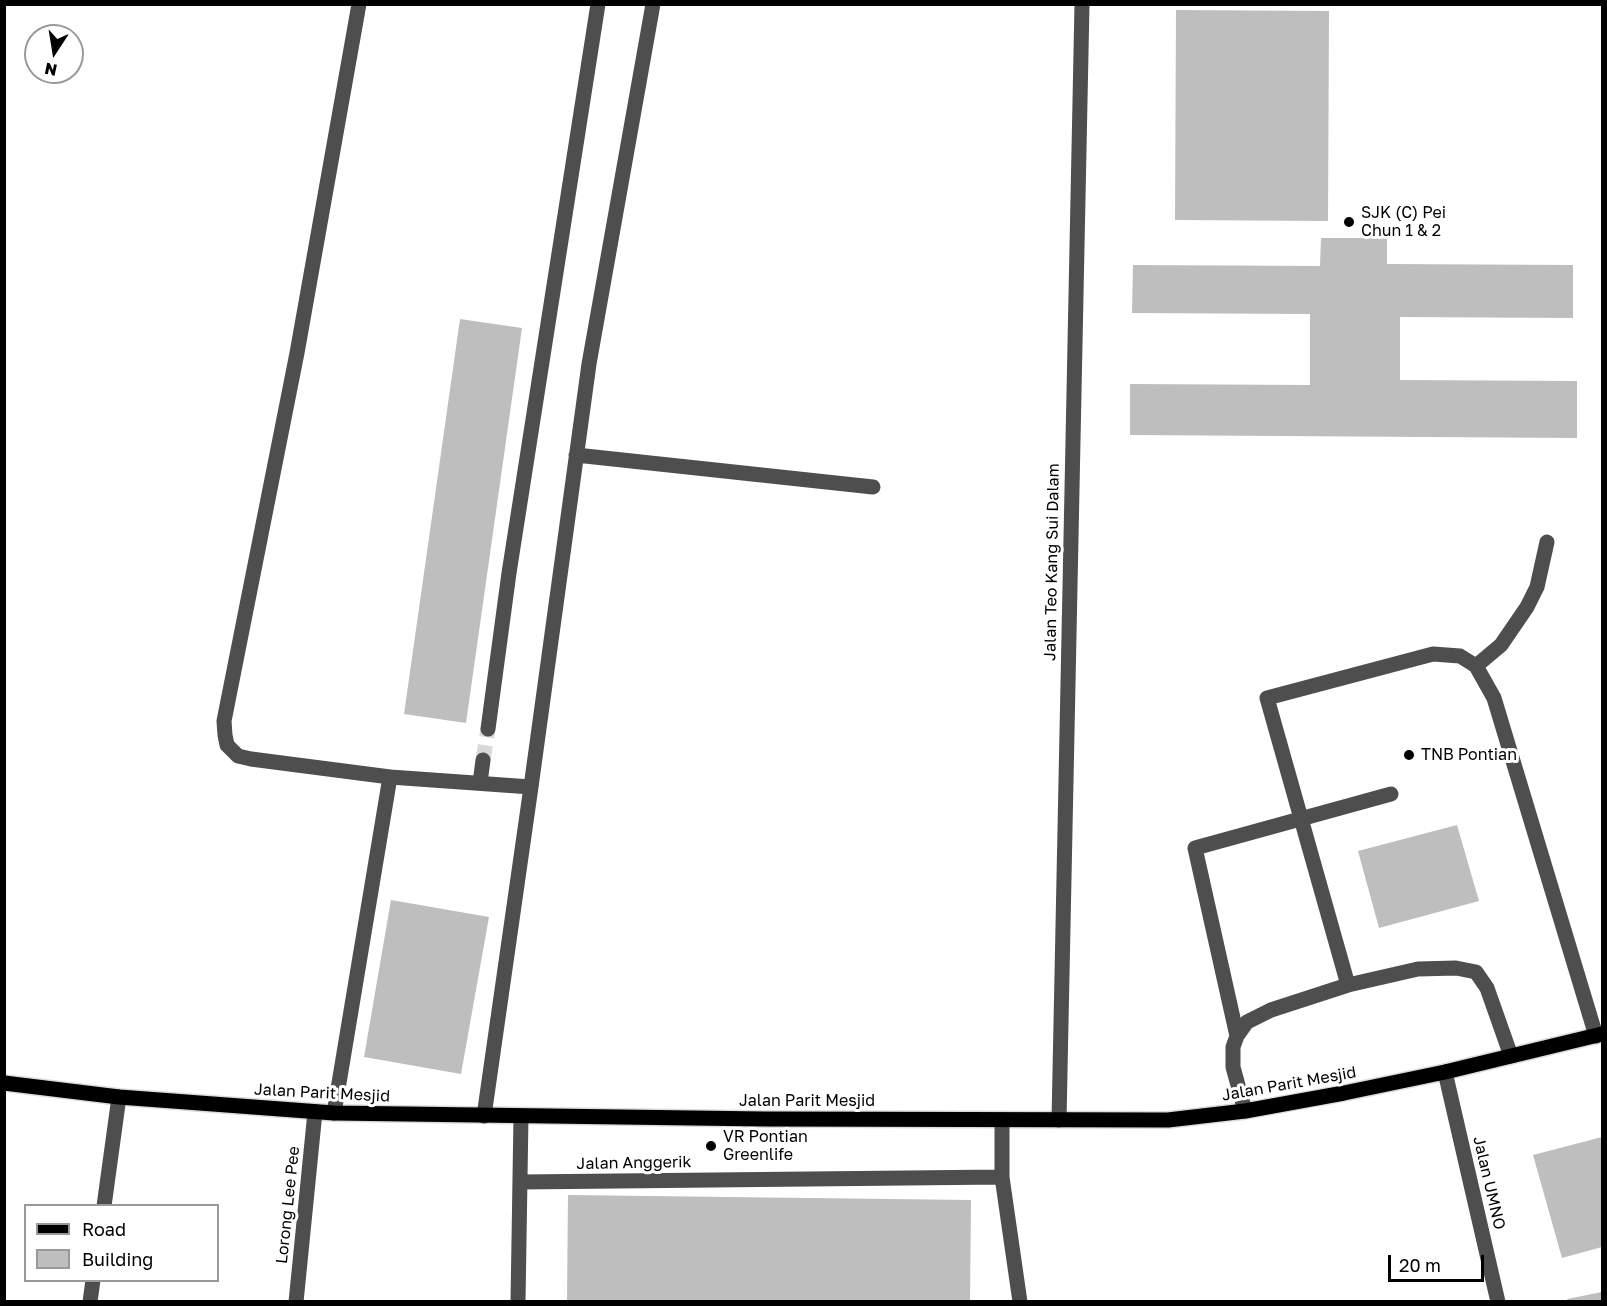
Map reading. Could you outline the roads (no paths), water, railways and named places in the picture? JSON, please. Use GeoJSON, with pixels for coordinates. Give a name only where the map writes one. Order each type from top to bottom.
{"type":"FeatureCollection","features":[{"type":"Feature","properties":{"kind":"main road","name":"Jalan Parit Mesjid"},"geometry":{"type":"LineString","coordinates":[[4,1083],[119,1097],[334,1113],[1168,1120],[1245,1112],[1445,1072],[1599,1035]]}},
{"type":"Feature","properties":{"kind":"street"},"geometry":{"type":"LineString","coordinates":[[359,4],[297,353],[224,721],[227,745],[238,756],[251,759],[390,777],[531,787]]}},
{"type":"Feature","properties":{"kind":"street"},"geometry":{"type":"LineString","coordinates":[[488,729],[509,573],[598,4]]}},
{"type":"Feature","properties":{"kind":"street","name":"Jalan Teo Kang Sui Dalam"},"geometry":{"type":"LineString","coordinates":[[1059,1120],[1082,4]]}},
{"type":"Feature","properties":{"kind":"street"},"geometry":{"type":"LineString","coordinates":[[484,1116],[588,364],[650,5]]}},
{"type":"Feature","properties":{"kind":"street"},"geometry":{"type":"LineString","coordinates":[[576,455],[873,487]]}},
{"type":"Feature","properties":{"kind":"street"},"geometry":{"type":"LineString","coordinates":[[1476,666],[1501,645],[1527,607],[1540,576],[1547,542]]}},
{"type":"Feature","properties":{"kind":"street"},"geometry":{"type":"LineString","coordinates":[[1348,986],[1267,698],[1433,654],[1460,656],[1476,666],[1494,698],[1599,1035]]}},
{"type":"Feature","properties":{"kind":"street"},"geometry":{"type":"LineString","coordinates":[[480,783],[483,760]]}},
{"type":"Feature","properties":{"kind":"street"},"geometry":{"type":"LineString","coordinates":[[334,1113],[390,777]]}},
{"type":"Feature","properties":{"kind":"street"},"geometry":{"type":"LineString","coordinates":[[1237,1036],[1195,848],[1391,794]]}},
{"type":"Feature","properties":{"kind":"street"},"geometry":{"type":"LineString","coordinates":[[1245,1112],[1233,1067],[1233,1047],[1237,1036],[1247,1022],[1271,1010],[1348,986],[1418,969],[1456,968],[1476,972],[1487,988],[1511,1056]]}},
{"type":"Feature","properties":{"kind":"street","name":"Jalan UMNO"},"geometry":{"type":"LineString","coordinates":[[1445,1072],[1498,1302]]}},
{"type":"Feature","properties":{"kind":"street"},"geometry":{"type":"LineString","coordinates":[[104,1204],[119,1097]]}},
{"type":"Feature","properties":{"kind":"street","name":"Lorong Lee Pee"},"geometry":{"type":"LineString","coordinates":[[296,1302],[315,1112]]}},
{"type":"Feature","properties":{"kind":"street"},"geometry":{"type":"LineString","coordinates":[[518,1302],[521,1116]]}},
{"type":"Feature","properties":{"kind":"street"},"geometry":{"type":"LineString","coordinates":[[1002,1120],[1002,1177],[1020,1302]]}},
{"type":"Feature","properties":{"kind":"street","name":"Jalan Anggerik"},"geometry":{"type":"LineString","coordinates":[[520,1182],[1002,1177]]}},
{"type":"Feature","properties":{"kind":"street"},"geometry":{"type":"LineString","coordinates":[[90,1302],[93,1282]]}},
{"type":"Feature","properties":{"kind":"tunnel"},"geometry":{"type":"LineString","coordinates":[[483,760],[488,729]]}},
{"type":"Feature","properties":{"kind":"place","name":"SJK (C) Pei Chun 1 & 2"},"geometry":{"type":"Point","coordinates":[1349,222]}},
{"type":"Feature","properties":{"kind":"place","name":"TNB Pontian"},"geometry":{"type":"Point","coordinates":[1409,755]}},
{"type":"Feature","properties":{"kind":"place","name":"VR Pontian Greenlife"},"geometry":{"type":"Point","coordinates":[711,1146]}}]}
